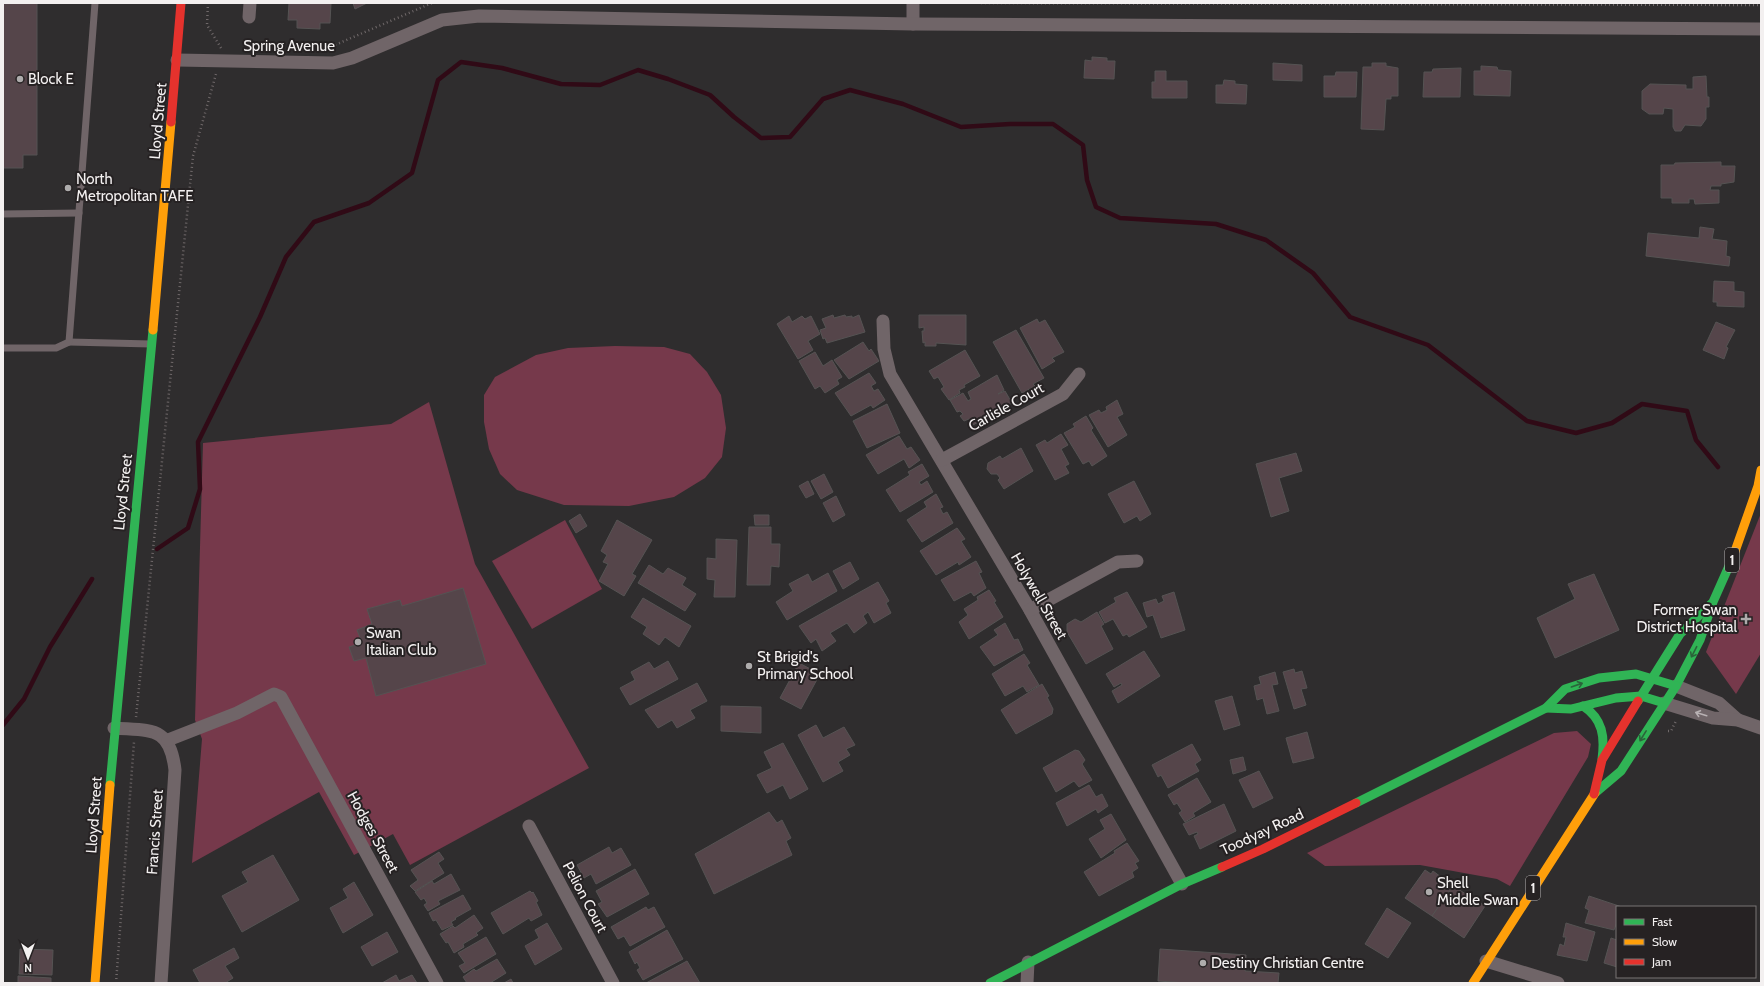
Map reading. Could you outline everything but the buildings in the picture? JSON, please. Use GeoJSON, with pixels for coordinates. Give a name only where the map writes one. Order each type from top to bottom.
{"type":"FeatureCollection","features":[{"type":"Feature","properties":{"kind":"main road","name":"Lloyd Street"},"geometry":{"type":"LineString","coordinates":[[95,983],[114,728],[152,344],[182,3]]}},
{"type":"Feature","properties":{"kind":"main road","name":"1"},"geometry":{"type":"LineString","coordinates":[[1473,983],[1594,794],[1621,770],[1676,686],[1700,640],[1713,602],[1737,548],[1758,486],[1761,470]]}},
{"type":"Feature","properties":{"kind":"main road","name":"1"},"geometry":{"type":"LineString","coordinates":[[1594,794],[1602,760],[1640,696],[1680,634],[1713,602]]}},
{"type":"Feature","properties":{"kind":"main road","name":"Toodyay Road"},"geometry":{"type":"LineString","coordinates":[[990,983],[1028,962],[1182,884],[1264,849],[1546,708],[1565,689],[1599,678],[1636,674],[1676,686]]}},
{"type":"Feature","properties":{"kind":"main road","name":"Toodyay Road"},"geometry":{"type":"LineString","coordinates":[[1546,708],[1571,708],[1616,698],[1640,696],[1664,703]]}},
{"type":"Feature","properties":{"kind":"main road"},"geometry":{"type":"LineString","coordinates":[[1583,706],[1592,710],[1598,718],[1603,732],[1602,760]]}},
{"type":"Feature","properties":{"kind":"street"},"geometry":{"type":"LineString","coordinates":[[249,17],[250,3]]}},
{"type":"Feature","properties":{"kind":"street"},"geometry":{"type":"LineString","coordinates":[[913,3],[913,24]]}},
{"type":"Feature","properties":{"kind":"street","name":"Spring Avenue"},"geometry":{"type":"LineString","coordinates":[[177,60],[218,62],[333,63],[352,58],[442,20],[479,9],[913,24],[1761,29]]}},
{"type":"Feature","properties":{"kind":"street","name":"Holywell Street"},"geometry":{"type":"LineString","coordinates":[[882,321],[884,348],[890,374],[1030,610],[1182,884]]}},
{"type":"Feature","properties":{"kind":"street","name":"Carlisle Court"},"geometry":{"type":"LineString","coordinates":[[942,460],[1063,394],[1080,374]]}},
{"type":"Feature","properties":{"kind":"street"},"geometry":{"type":"LineString","coordinates":[[1030,610],[1118,562],[1137,561]]}},
{"type":"Feature","properties":{"kind":"street"},"geometry":{"type":"LineString","coordinates":[[1676,686],[1719,703],[1738,720]]}},
{"type":"Feature","properties":{"kind":"street","name":"Hodges Street"},"geometry":{"type":"LineString","coordinates":[[168,740],[237,713],[274,694],[281,697],[437,983]]}},
{"type":"Feature","properties":{"kind":"street"},"geometry":{"type":"LineString","coordinates":[[1664,703],[1713,718],[1738,720],[1761,728]]}},
{"type":"Feature","properties":{"kind":"street"},"geometry":{"type":"LineString","coordinates":[[114,728],[150,732],[168,740]]}},
{"type":"Feature","properties":{"kind":"street","name":"Francis Street"},"geometry":{"type":"LineString","coordinates":[[161,983],[175,770],[173,754],[168,740]]}},
{"type":"Feature","properties":{"kind":"street","name":"Pelion Court"},"geometry":{"type":"LineString","coordinates":[[529,826],[613,983]]}},
{"type":"Feature","properties":{"kind":"street"},"geometry":{"type":"LineString","coordinates":[[1027,983],[1028,962]]}},
{"type":"Feature","properties":{"kind":"street"},"geometry":{"type":"LineString","coordinates":[[1486,962],[1558,983]]}},
{"type":"Feature","properties":{"kind":"lane"},"geometry":{"type":"LineString","coordinates":[[69,342],[95,3]]}},
{"type":"Feature","properties":{"kind":"lane"},"geometry":{"type":"LineString","coordinates":[[3,214],[80,213]]}},
{"type":"Feature","properties":{"kind":"lane"},"geometry":{"type":"LineString","coordinates":[[3,348],[56,348],[69,342],[152,344]]}},
{"type":"Feature","properties":{"kind":"path"},"geometry":{"type":"LineString","coordinates":[[116,983],[135,730],[193,156],[217,72],[221,49],[206,25],[208,3]]}},
{"type":"Feature","properties":{"kind":"path"},"geometry":{"type":"LineString","coordinates":[[322,51],[432,3]]}},
{"type":"Feature","properties":{"kind":"path"},"geometry":{"type":"LineString","coordinates":[[981,3],[1761,5]]}},
{"type":"Feature","properties":{"kind":"path"},"geometry":{"type":"LineString","coordinates":[[221,49],[229,49]]}},
{"type":"Feature","properties":{"kind":"shaded area"},"geometry":{"type":"Polygon","coordinates":[[[615,346],[664,347],[690,354],[707,372],[721,395],[726,428],[722,457],[705,478],[674,497],[629,506],[564,505],[517,490],[500,474],[489,449],[484,422],[484,395],[495,377],[536,355],[568,348],[615,346]]]}},
{"type":"Feature","properties":{"kind":"shaded area","name":"Swan Italian Club"},"geometry":{"type":"Polygon","coordinates":[[[429,402],[475,564],[589,768],[410,865],[393,834],[354,855],[319,792],[192,863],[202,739],[195,720],[203,443],[391,424],[429,402]]]}},
{"type":"Feature","properties":{"kind":"shaded area","name":"Former Swan District Hospital"},"geometry":{"type":"Polygon","coordinates":[[[1761,513],[1761,653],[1736,694],[1706,652],[1761,513]]]}},
{"type":"Feature","properties":{"kind":"shaded area"},"geometry":{"type":"Polygon","coordinates":[[[565,520],[602,589],[532,629],[492,561],[565,520]]]}},
{"type":"Feature","properties":{"kind":"shaded area"},"geometry":{"type":"Polygon","coordinates":[[[1577,731],[1591,744],[1588,757],[1510,886],[1497,879],[1420,865],[1325,866],[1307,853],[1554,733],[1577,731]]]}},
{"type":"Feature","properties":{"kind":"waterway"},"geometry":{"type":"LineString","coordinates":[[157,549],[188,528],[200,489],[198,442],[260,317],[286,257],[314,222],[369,203],[412,173],[438,80],[461,62],[502,68],[561,84],[600,85],[638,70],[668,79],[710,95],[734,117],[761,138],[790,137],[823,99],[850,90],[903,104],[961,127],[1010,124],[1053,124],[1083,145],[1087,180],[1096,207],[1120,218],[1216,224],[1266,240],[1313,273],[1350,317],[1428,345],[1527,421],[1576,433],[1612,423],[1642,404],[1687,411],[1696,440],[1718,467]]}},
{"type":"Feature","properties":{"kind":"waterway"},"geometry":{"type":"LineString","coordinates":[[3,725],[24,699],[50,647],[92,579]]}},
{"type":"Feature","properties":{"kind":"traffic: fast"},"geometry":{"type":"LineString","coordinates":[[110,785],[153,330]]}},
{"type":"Feature","properties":{"kind":"traffic: fast"},"geometry":{"type":"LineString","coordinates":[[1595,793],[1621,771],[1676,686],[1700,640],[1713,602],[1733,557]]}},
{"type":"Feature","properties":{"kind":"traffic: fast"},"geometry":{"type":"LineString","coordinates":[[1638,701],[1680,634],[1711,604]]}},
{"type":"Feature","properties":{"kind":"traffic: fast"},"geometry":{"type":"LineString","coordinates":[[1356,803],[1546,708],[1565,689],[1599,678],[1636,674],[1676,686]]}},
{"type":"Feature","properties":{"kind":"traffic: fast"},"geometry":{"type":"LineString","coordinates":[[1546,708],[1571,709],[1616,698],[1641,696],[1664,703]]}},
{"type":"Feature","properties":{"kind":"traffic: fast"},"geometry":{"type":"LineString","coordinates":[[1583,706],[1590,711],[1599,723],[1603,736],[1602,759]]}},
{"type":"Feature","properties":{"kind":"traffic: fast"},"geometry":{"type":"LineString","coordinates":[[990,983],[1182,884],[1222,867]]}},
{"type":"Feature","properties":{"kind":"traffic: slow"},"geometry":{"type":"LineString","coordinates":[[153,330],[171,122]]}},
{"type":"Feature","properties":{"kind":"traffic: slow"},"geometry":{"type":"LineString","coordinates":[[1733,557],[1758,486],[1761,470]]}},
{"type":"Feature","properties":{"kind":"traffic: slow"},"geometry":{"type":"LineString","coordinates":[[95,983],[110,785]]}},
{"type":"Feature","properties":{"kind":"traffic: slow"},"geometry":{"type":"LineString","coordinates":[[1473,983],[1595,793]]}},
{"type":"Feature","properties":{"kind":"traffic: jam"},"geometry":{"type":"LineString","coordinates":[[171,122],[181,3]]}},
{"type":"Feature","properties":{"kind":"traffic: jam"},"geometry":{"type":"LineString","coordinates":[[1594,794],[1602,760],[1638,701]]}},
{"type":"Feature","properties":{"kind":"traffic: jam"},"geometry":{"type":"LineString","coordinates":[[1222,867],[1263,849],[1356,803]]}},
{"type":"Feature","properties":{"kind":"place","name":"Block E"},"geometry":{"type":"Point","coordinates":[20,79]}},
{"type":"Feature","properties":{"kind":"place","name":"North Metropolitan TAFE"},"geometry":{"type":"Point","coordinates":[68,188]}},
{"type":"Feature","properties":{"kind":"place","name":"Former Swan District Hospital"},"geometry":{"type":"Point","coordinates":[1746,619]}},
{"type":"Feature","properties":{"kind":"place","name":"Swan Italian Club"},"geometry":{"type":"Point","coordinates":[358,642]}},
{"type":"Feature","properties":{"kind":"place","name":"St Brigid's Primary School"},"geometry":{"type":"Point","coordinates":[749,666]}},
{"type":"Feature","properties":{"kind":"place","name":"Shell Middle Swan"},"geometry":{"type":"Point","coordinates":[1429,892]}},
{"type":"Feature","properties":{"kind":"place","name":"Destiny Christian Centre"},"geometry":{"type":"Point","coordinates":[1203,963]}}]}
